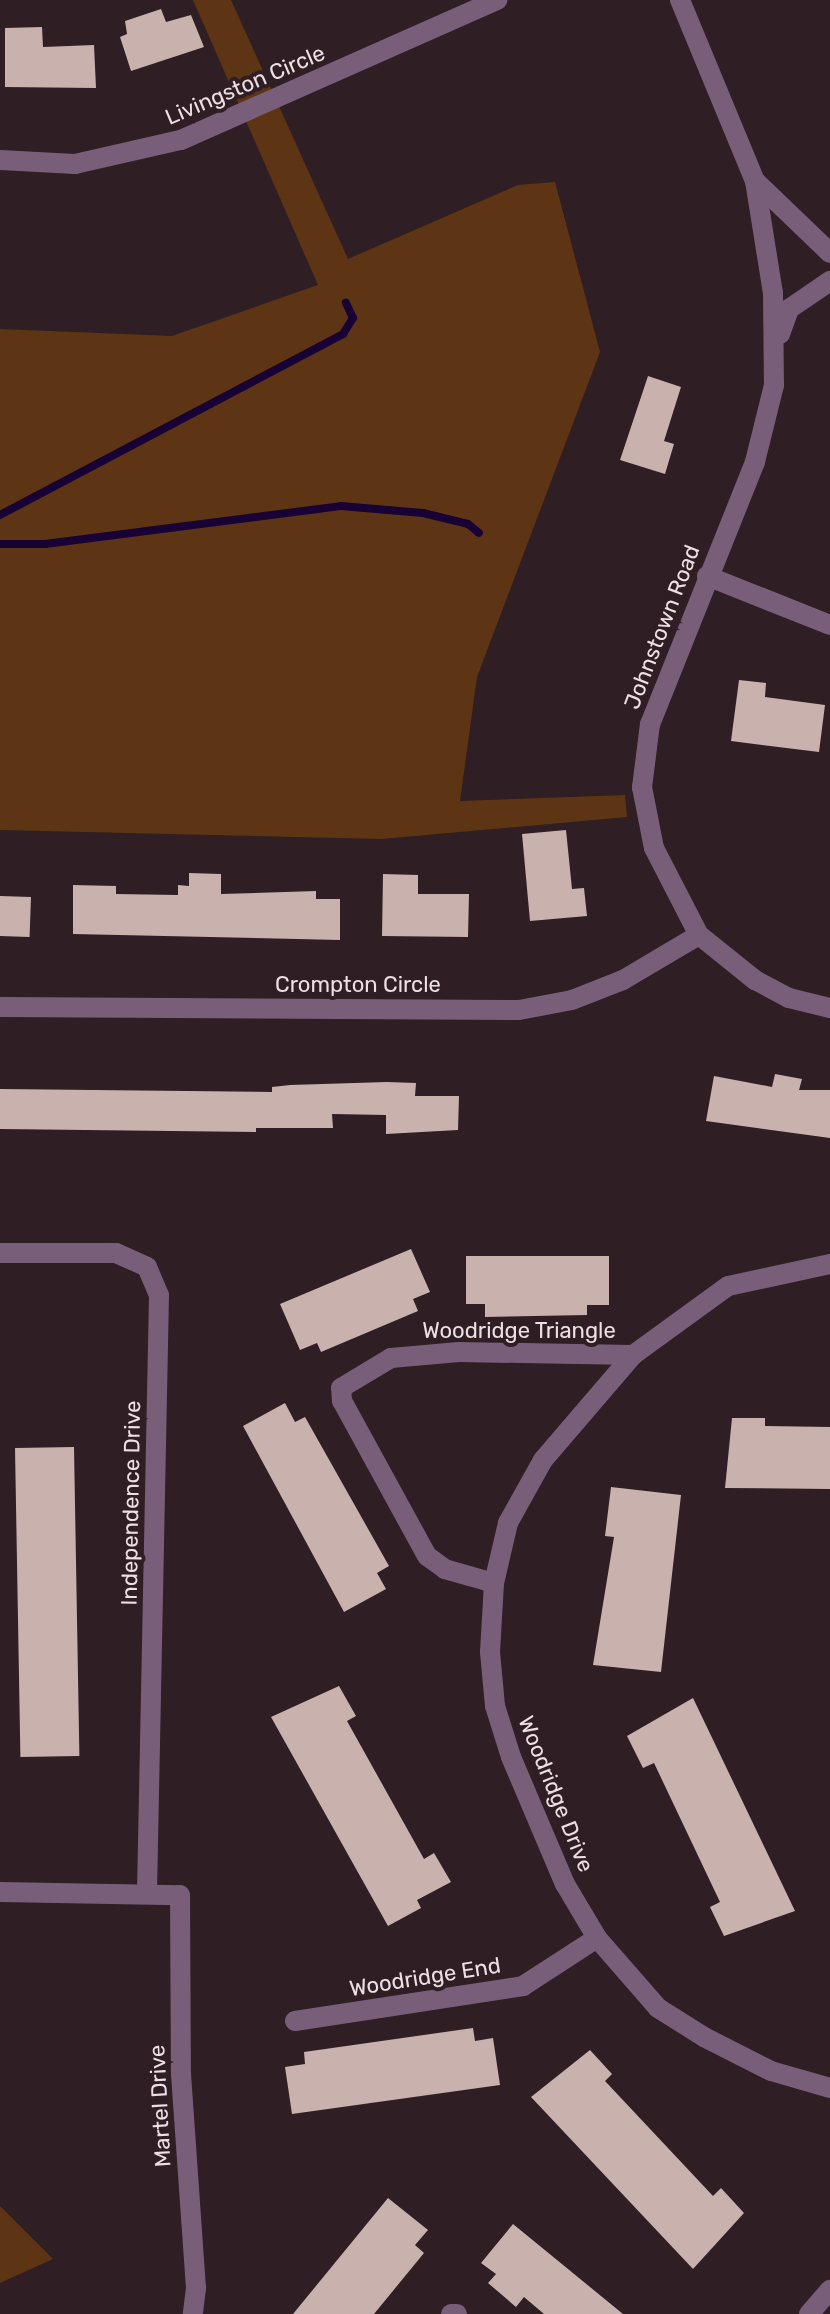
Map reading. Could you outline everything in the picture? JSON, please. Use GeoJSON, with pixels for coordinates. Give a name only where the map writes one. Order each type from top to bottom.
{"type":"FeatureCollection","features":[{"type":"Feature","properties":{"kind":"street","name":"Livingston Circle"},"geometry":{"type":"LineString","coordinates":[[0,160],[75,164],[181,140],[497,0]]}},
{"type":"Feature","properties":{"kind":"street"},"geometry":{"type":"LineString","coordinates":[[680,0],[755,181],[830,253]]}},
{"type":"Feature","properties":{"kind":"street","name":"Johnstown Road"},"geometry":{"type":"LineString","coordinates":[[755,181],[777,342],[774,385],[755,462],[650,724],[642,787],[654,848],[699,935],[755,980],[789,998],[830,1008]]}},
{"type":"Feature","properties":{"kind":"street"},"geometry":{"type":"LineString","coordinates":[[777,342],[789,309],[830,281]]}},
{"type":"Feature","properties":{"kind":"street"},"geometry":{"type":"LineString","coordinates":[[707,576],[830,625]]}},
{"type":"Feature","properties":{"kind":"street","name":"Crompton Circle"},"geometry":{"type":"LineString","coordinates":[[0,1007],[519,1010],[572,1000],[623,980],[699,935]]}},
{"type":"Feature","properties":{"kind":"street","name":"Independence Drive"},"geometry":{"type":"LineString","coordinates":[[0,1253],[116,1253],[147,1267],[159,1295],[147,1893]]}},
{"type":"Feature","properties":{"kind":"street","name":"Woodridge Drive"},"geometry":{"type":"LineString","coordinates":[[830,1264],[728,1286],[633,1355],[543,1460],[508,1523],[494,1583],[490,1652],[495,1706],[565,1884],[597,1938],[658,2008],[771,2071],[830,2088]]}},
{"type":"Feature","properties":{"kind":"street","name":"Woodridge Triangle"},"geometry":{"type":"LineString","coordinates":[[494,1583],[445,1569],[427,1556],[342,1401],[341,1388],[391,1358],[459,1352],[633,1355]]}},
{"type":"Feature","properties":{"kind":"street"},"geometry":{"type":"LineString","coordinates":[[0,1892],[147,1893]]}},
{"type":"Feature","properties":{"kind":"street","name":"Martel Drive"},"geometry":{"type":"LineString","coordinates":[[147,1893],[180,1895],[181,2074],[196,2288],[193,2314]]}},
{"type":"Feature","properties":{"kind":"street","name":"Woodridge End"},"geometry":{"type":"LineString","coordinates":[[295,2021],[523,1986],[597,1938]]}},
{"type":"Feature","properties":{"kind":"street"},"geometry":{"type":"LineString","coordinates":[[809,2314],[830,2290]]}},
{"type":"Feature","properties":{"kind":"street"},"geometry":{"type":"LineString","coordinates":[[451,2314],[457,2314]]}},
{"type":"Feature","properties":{"kind":"shaded area"},"geometry":{"type":"Polygon","coordinates":[[[193,0],[231,0],[348,259],[518,185],[555,182],[600,352],[477,677],[460,801],[625,795],[627,817],[381,839],[0,830],[0,329],[172,336],[318,285],[193,0]]]}},
{"type":"Feature","properties":{"kind":"shaded area"},"geometry":{"type":"Polygon","coordinates":[[[0,2206],[53,2259],[0,2283],[0,2206]]]}},
{"type":"Feature","properties":{"kind":"building"},"geometry":{"type":"Polygon","coordinates":[[[161,9],[166,22],[191,15],[204,47],[131,71],[120,37],[127,34],[125,21],[161,9]]]}},
{"type":"Feature","properties":{"kind":"building"},"geometry":{"type":"Polygon","coordinates":[[[42,27],[43,47],[94,45],[96,88],[5,87],[5,28],[42,27]]]}},
{"type":"Feature","properties":{"kind":"building"},"geometry":{"type":"Polygon","coordinates":[[[648,376],[681,387],[664,441],[674,444],[665,474],[620,460],[648,376]]]}},
{"type":"Feature","properties":{"kind":"building"},"geometry":{"type":"Polygon","coordinates":[[[739,680],[766,683],[765,697],[825,705],[819,752],[731,741],[739,680]]]}},
{"type":"Feature","properties":{"kind":"building"},"geometry":{"type":"Polygon","coordinates":[[[566,830],[572,889],[584,888],[587,916],[530,921],[522,834],[566,830]]]}},
{"type":"Feature","properties":{"kind":"building"},"geometry":{"type":"Polygon","coordinates":[[[189,873],[221,874],[221,894],[316,891],[316,899],[340,899],[340,940],[73,934],[73,885],[116,886],[116,894],[178,895],[178,885],[189,886],[189,873]]]}},
{"type":"Feature","properties":{"kind":"building"},"geometry":{"type":"Polygon","coordinates":[[[383,874],[418,875],[418,894],[469,894],[468,937],[382,936],[383,874]]]}},
{"type":"Feature","properties":{"kind":"building"},"geometry":{"type":"Polygon","coordinates":[[[0,896],[31,897],[30,937],[0,936],[0,896]]]}},
{"type":"Feature","properties":{"kind":"building"},"geometry":{"type":"Polygon","coordinates":[[[775,1074],[802,1079],[799,1090],[830,1090],[830,1138],[706,1121],[714,1076],[772,1087],[775,1074]]]}},
{"type":"Feature","properties":{"kind":"building"},"geometry":{"type":"Polygon","coordinates":[[[416,1083],[415,1096],[459,1096],[458,1130],[386,1134],[386,1115],[332,1114],[333,1128],[256,1128],[256,1132],[0,1129],[0,1089],[272,1092],[272,1087],[290,1085],[416,1083]]]}},
{"type":"Feature","properties":{"kind":"building"},"geometry":{"type":"Polygon","coordinates":[[[411,1249],[430,1292],[413,1299],[418,1311],[321,1352],[317,1343],[300,1350],[280,1304],[411,1249]]]}},
{"type":"Feature","properties":{"kind":"building"},"geometry":{"type":"Polygon","coordinates":[[[466,1256],[609,1256],[609,1305],[587,1305],[587,1315],[485,1317],[485,1304],[466,1304],[466,1256]]]}},
{"type":"Feature","properties":{"kind":"building"},"geometry":{"type":"Polygon","coordinates":[[[285,1403],[295,1422],[305,1417],[389,1566],[377,1573],[386,1589],[344,1612],[243,1426],[285,1403]]]}},
{"type":"Feature","properties":{"kind":"building"},"geometry":{"type":"Polygon","coordinates":[[[732,1418],[765,1418],[765,1426],[830,1427],[830,1489],[725,1488],[732,1418]]]}},
{"type":"Feature","properties":{"kind":"building"},"geometry":{"type":"Polygon","coordinates":[[[74,1447],[79,1756],[20,1757],[15,1448],[74,1447]]]}},
{"type":"Feature","properties":{"kind":"building"},"geometry":{"type":"Polygon","coordinates":[[[611,1487],[681,1495],[661,1672],[593,1665],[614,1537],[605,1536],[611,1487]]]}},
{"type":"Feature","properties":{"kind":"building"},"geometry":{"type":"Polygon","coordinates":[[[339,1686],[356,1716],[347,1721],[424,1859],[434,1853],[451,1882],[417,1900],[421,1908],[388,1926],[271,1717],[339,1686]]]}},
{"type":"Feature","properties":{"kind":"building"},"geometry":{"type":"Polygon","coordinates":[[[693,1698],[795,1911],[724,1936],[710,1907],[720,1902],[654,1763],[643,1768],[627,1736],[693,1698]]]}},
{"type":"Feature","properties":{"kind":"building"},"geometry":{"type":"Polygon","coordinates":[[[473,2028],[475,2041],[493,2038],[500,2085],[292,2114],[285,2067],[305,2064],[304,2052],[473,2028]]]}},
{"type":"Feature","properties":{"kind":"building"},"geometry":{"type":"Polygon","coordinates":[[[590,2050],[612,2074],[605,2081],[713,2196],[721,2188],[744,2213],[693,2269],[531,2097],[590,2050]]]}},
{"type":"Feature","properties":{"kind":"building"},"geometry":{"type":"Polygon","coordinates":[[[388,2198],[428,2230],[415,2245],[424,2253],[374,2314],[293,2314],[388,2198]]]}},
{"type":"Feature","properties":{"kind":"building"},"geometry":{"type":"Polygon","coordinates":[[[513,2224],[623,2314],[544,2314],[524,2297],[516,2307],[488,2283],[496,2274],[481,2263],[513,2224]]]}},
{"type":"Feature","properties":{"kind":"waterway"},"geometry":{"type":"LineString","coordinates":[[0,515],[343,334],[353,318],[346,303]]}},
{"type":"Feature","properties":{"kind":"waterway"},"geometry":{"type":"LineString","coordinates":[[0,544],[45,544],[341,506],[423,513],[468,524],[479,533]]}}]}
